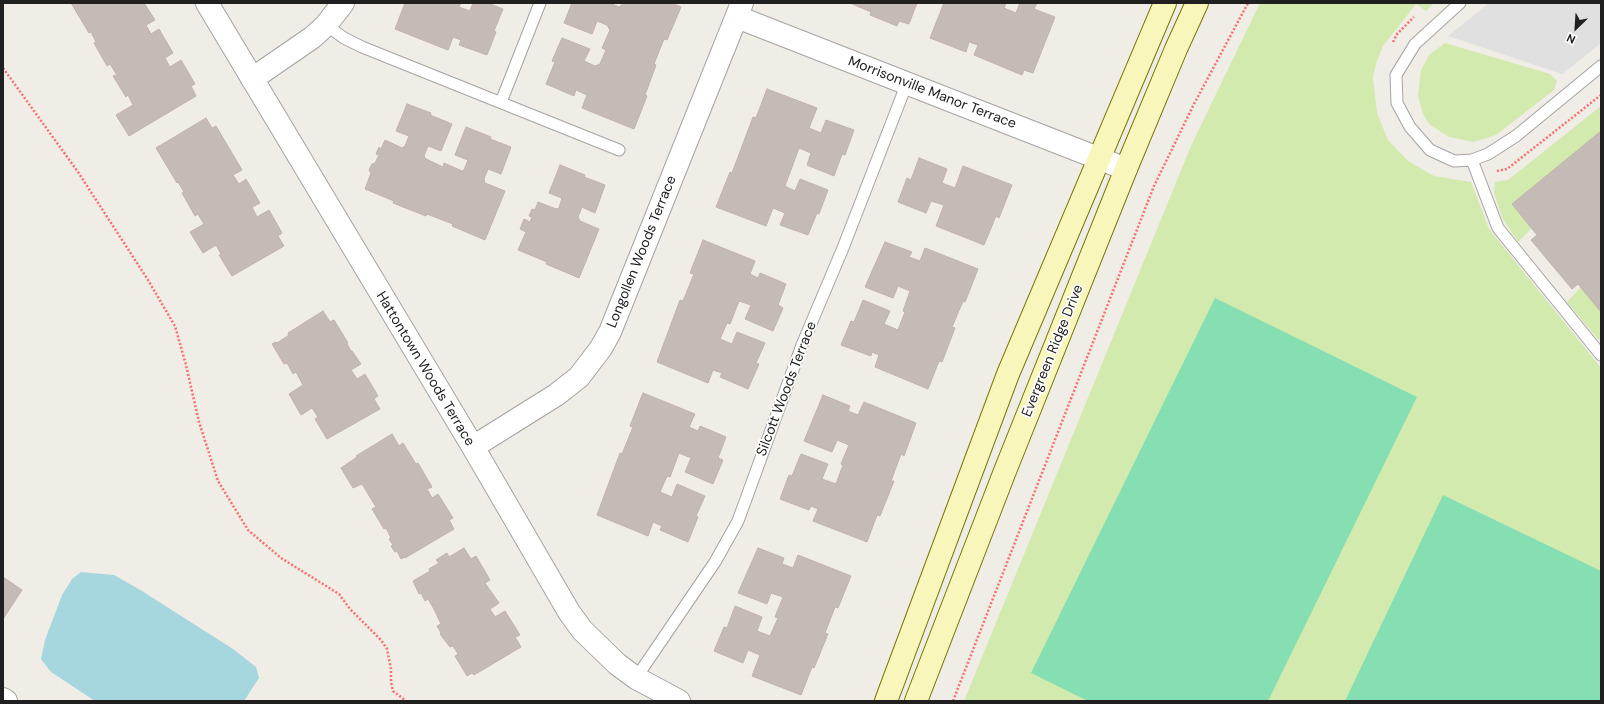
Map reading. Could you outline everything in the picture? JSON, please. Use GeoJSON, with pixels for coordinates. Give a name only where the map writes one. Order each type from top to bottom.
{"type":"FeatureCollection","features":[{"type":"Feature","properties":{"kind":"street","name":"Hattontown Woods Terrace"},"geometry":{"type":"LineString","coordinates":[[207,3],[574,618],[597,646],[617,664],[636,678],[679,701]]}},
{"type":"Feature","properties":{"kind":"street"},"geometry":{"type":"LineString","coordinates":[[252,80],[313,37],[326,25],[343,3]]}},
{"type":"Feature","properties":{"kind":"street"},"geometry":{"type":"LineString","coordinates":[[886,701],[1008,374],[1165,3]]}},
{"type":"Feature","properties":{"kind":"street","name":"Evergreen Ridge Drive"},"geometry":{"type":"LineString","coordinates":[[916,701],[1005,471],[1126,169],[1176,49],[1197,3]]}},
{"type":"Feature","properties":{"kind":"street","name":"Morrisonville Manor Terrace"},"geometry":{"type":"LineString","coordinates":[[739,10],[907,83],[1126,169]]}},
{"type":"Feature","properties":{"kind":"street","name":"Longollen Woods Terrace"},"geometry":{"type":"LineString","coordinates":[[473,447],[556,395],[579,376],[601,348],[610,332],[739,10]]}},
{"type":"Feature","properties":{"kind":"lane"},"geometry":{"type":"LineString","coordinates":[[501,102],[540,3]]}},
{"type":"Feature","properties":{"kind":"lane"},"geometry":{"type":"LineString","coordinates":[[1460,3],[1415,44],[1396,75],[1396,103],[1410,127],[1430,150],[1454,160],[1472,160],[1488,154],[1516,136],[1601,66]]}},
{"type":"Feature","properties":{"kind":"lane"},"geometry":{"type":"LineString","coordinates":[[326,25],[344,38],[362,47],[619,150]]}},
{"type":"Feature","properties":{"kind":"lane","name":"Silcott Woods Terrace"},"geometry":{"type":"LineString","coordinates":[[636,678],[715,562],[738,521],[802,345],[843,248],[907,83]]}},
{"type":"Feature","properties":{"kind":"lane"},"geometry":{"type":"LineString","coordinates":[[1472,160],[1498,228],[1601,356]]}},
{"type":"Feature","properties":{"kind":"path"},"geometry":{"type":"LineString","coordinates":[[953,701],[1154,186],[1194,104],[1248,3]]}},
{"type":"Feature","properties":{"kind":"path"},"geometry":{"type":"LineString","coordinates":[[1391,48],[1397,34],[1414,17]]}},
{"type":"Feature","properties":{"kind":"path"},"geometry":{"type":"LineString","coordinates":[[3,68],[78,172],[148,280],[174,326],[186,364],[199,422],[218,481],[248,530],[281,558],[339,594],[350,609],[381,640],[387,649],[391,668],[391,682],[393,691],[406,701]]}},
{"type":"Feature","properties":{"kind":"path"},"geometry":{"type":"LineString","coordinates":[[1478,176],[1507,168],[1601,95]]}},
{"type":"Feature","properties":{"kind":"green space"},"geometry":{"type":"Polygon","coordinates":[[[1260,3],[1434,3],[1426,11],[1416,4],[1383,46],[1373,77],[1377,113],[1388,140],[1408,161],[1434,176],[1471,182],[1489,229],[1601,368],[1601,701],[964,701],[1191,146],[1260,3]]]}},
{"type":"Feature","properties":{"kind":"green space"},"geometry":{"type":"Polygon","coordinates":[[[1445,43],[1550,74],[1557,81],[1554,90],[1496,135],[1474,142],[1449,137],[1429,124],[1423,114],[1418,95],[1421,70],[1429,55],[1445,43]]]}},
{"type":"Feature","properties":{"kind":"green space"},"geometry":{"type":"Polygon","coordinates":[[[1601,106],[1601,131],[1512,204],[1532,228],[1518,242],[1503,219],[1494,193],[1495,182],[1508,180],[1601,106]]]}},
{"type":"Feature","properties":{"kind":"green space"},"geometry":{"type":"Polygon","coordinates":[[[1581,287],[1601,312],[1601,338],[1599,340],[1567,302],[1581,287]]]}},
{"type":"Feature","properties":{"kind":"green space"},"geometry":{"type":"Polygon","coordinates":[[[1215,298],[1417,397],[1268,701],[1088,701],[1031,673],[1215,298]]]}},
{"type":"Feature","properties":{"kind":"green space"},"geometry":{"type":"Polygon","coordinates":[[[1443,495],[1601,571],[1601,701],[1345,701],[1443,495]]]}},
{"type":"Feature","properties":{"kind":"shaded area"},"geometry":{"type":"Polygon","coordinates":[[[1489,3],[1601,3],[1601,43],[1562,74],[1448,36],[1489,3]]]}},
{"type":"Feature","properties":{"kind":"water"},"geometry":{"type":"Polygon","coordinates":[[[81,572],[114,575],[233,649],[256,667],[259,678],[244,701],[95,701],[51,672],[41,659],[45,640],[62,595],[72,579],[81,572]]]}},
{"type":"Feature","properties":{"kind":"building"},"geometry":{"type":"Polygon","coordinates":[[[71,3],[144,3],[155,20],[146,25],[151,34],[159,29],[173,53],[165,58],[170,67],[181,60],[195,84],[191,86],[196,96],[129,136],[116,115],[133,105],[128,95],[126,97],[113,76],[117,75],[110,64],[107,66],[94,43],[96,42],[91,32],[89,33],[71,3]]]}},
{"type":"Feature","properties":{"kind":"building"},"geometry":{"type":"Polygon","coordinates":[[[405,3],[461,3],[459,7],[470,11],[473,3],[488,3],[503,9],[494,31],[496,32],[487,55],[459,45],[461,40],[453,37],[448,50],[395,29],[405,3]]]}},
{"type":"Feature","properties":{"kind":"building"},"geometry":{"type":"Polygon","coordinates":[[[572,3],[610,3],[619,7],[624,3],[671,3],[681,7],[667,40],[664,39],[654,64],[656,65],[645,95],[647,96],[634,129],[582,108],[587,95],[576,90],[574,96],[546,84],[555,62],[552,61],[562,38],[590,49],[584,61],[595,66],[600,64],[606,50],[602,48],[610,30],[607,25],[597,21],[592,34],[564,23],[572,3]]]}},
{"type":"Feature","properties":{"kind":"building"},"geometry":{"type":"Polygon","coordinates":[[[850,3],[917,3],[909,24],[899,21],[897,26],[870,15],[871,12],[850,3]]]}},
{"type":"Feature","properties":{"kind":"building"},"geometry":{"type":"Polygon","coordinates":[[[944,3],[1006,3],[1004,8],[1016,13],[1020,3],[1037,3],[1034,9],[1055,17],[1033,73],[1024,70],[1022,75],[974,55],[978,45],[969,42],[966,52],[930,38],[944,3]]]}},
{"type":"Feature","properties":{"kind":"building"},"geometry":{"type":"Polygon","coordinates":[[[767,89],[817,108],[809,128],[821,133],[826,120],[854,130],[845,155],[842,154],[834,176],[807,165],[811,153],[799,148],[785,186],[795,191],[800,179],[828,190],[819,214],[817,213],[808,235],[780,225],[785,213],[773,208],[766,226],[716,207],[730,172],[732,173],[753,117],[756,118],[767,89]]]}},
{"type":"Feature","properties":{"kind":"building"},"geometry":{"type":"Polygon","coordinates":[[[407,104],[431,113],[430,115],[452,124],[441,151],[428,146],[424,156],[426,159],[443,167],[444,163],[462,171],[464,170],[468,160],[455,155],[466,127],[491,137],[490,139],[511,147],[501,174],[488,169],[484,179],[485,183],[505,191],[485,240],[452,226],[453,224],[427,214],[426,216],[393,203],[394,201],[365,189],[371,173],[369,170],[379,155],[376,154],[379,147],[381,149],[385,140],[402,148],[405,146],[409,136],[396,131],[407,104]]]}},
{"type":"Feature","properties":{"kind":"building"},"geometry":{"type":"Polygon","coordinates":[[[206,118],[212,128],[216,126],[242,170],[233,175],[239,184],[246,179],[260,203],[252,207],[257,217],[269,210],[282,233],[278,236],[284,246],[232,276],[219,255],[221,254],[216,245],[203,253],[190,232],[204,224],[198,214],[195,216],[182,193],[184,192],[156,148],[206,118]]]}},
{"type":"Feature","properties":{"kind":"building"},"geometry":{"type":"Polygon","coordinates":[[[1601,131],[1601,312],[1578,284],[1572,289],[1531,240],[1537,235],[1512,204],[1601,131]]]}},
{"type":"Feature","properties":{"kind":"building"},"geometry":{"type":"Polygon","coordinates":[[[919,158],[947,169],[942,183],[955,188],[963,166],[1012,185],[999,218],[996,216],[984,245],[936,226],[944,205],[931,201],[926,213],[898,202],[907,178],[911,180],[919,158]]]}},
{"type":"Feature","properties":{"kind":"building"},"geometry":{"type":"Polygon","coordinates":[[[560,165],[585,175],[584,177],[605,185],[595,213],[582,207],[578,217],[580,221],[599,229],[579,278],[518,250],[526,232],[520,229],[524,219],[530,222],[532,217],[529,216],[532,209],[535,210],[538,202],[556,209],[559,208],[562,198],[549,193],[560,165]]]}},
{"type":"Feature","properties":{"kind":"building"},"geometry":{"type":"Polygon","coordinates":[[[703,240],[755,261],[750,274],[758,278],[760,273],[786,284],[778,305],[783,308],[773,331],[745,319],[751,305],[739,301],[730,324],[727,323],[720,339],[732,344],[737,332],[765,343],[756,363],[759,364],[748,389],[720,377],[722,373],[713,370],[708,383],[657,362],[680,300],[683,301],[694,274],[690,273],[703,240]]]}},
{"type":"Feature","properties":{"kind":"building"},"geometry":{"type":"Polygon","coordinates":[[[885,242],[912,252],[909,257],[920,261],[925,248],[978,269],[965,302],[963,301],[952,327],[955,328],[942,362],[939,361],[928,389],[875,367],[879,355],[872,352],[871,356],[841,345],[851,321],[854,322],[863,300],[890,311],[884,324],[898,330],[905,312],[903,311],[910,291],[898,286],[893,298],[865,287],[885,242]]]}},
{"type":"Feature","properties":{"kind":"building"},"geometry":{"type":"Polygon","coordinates":[[[323,311],[330,322],[334,320],[348,343],[347,344],[351,351],[361,364],[351,370],[357,379],[365,374],[378,396],[374,399],[380,409],[327,439],[315,419],[318,417],[312,408],[301,415],[289,394],[303,385],[296,372],[293,374],[287,363],[284,364],[272,344],[277,343],[289,335],[288,333],[323,311]]]}},
{"type":"Feature","properties":{"kind":"building"},"geometry":{"type":"Polygon","coordinates":[[[643,393],[695,414],[689,427],[698,431],[700,426],[726,437],[718,458],[723,460],[713,484],[685,472],[691,458],[679,453],[670,477],[667,476],[660,492],[672,497],[677,484],[705,496],[696,516],[698,517],[688,542],[660,530],[662,526],[653,522],[648,536],[597,515],[620,453],[622,454],[633,427],[630,426],[643,393]]]}},
{"type":"Feature","properties":{"kind":"building"},"geometry":{"type":"Polygon","coordinates":[[[823,395],[850,406],[848,411],[858,415],[864,402],[916,423],[904,456],[901,454],[891,481],[894,481],[880,516],[877,515],[867,542],[813,521],[818,509],[811,506],[809,510],[780,499],[789,475],[792,476],[801,454],[828,464],[822,479],[836,484],[843,465],[841,464],[849,445],[837,440],[832,452],[804,441],[823,395]]]}},
{"type":"Feature","properties":{"kind":"building"},"geometry":{"type":"Polygon","coordinates":[[[392,434],[399,446],[403,443],[416,464],[418,463],[432,487],[427,489],[432,498],[438,494],[453,518],[449,520],[454,529],[401,559],[397,551],[395,552],[391,546],[393,545],[389,539],[391,538],[386,528],[384,529],[372,509],[376,507],[362,484],[353,488],[341,468],[357,457],[356,456],[392,434]]]}},
{"type":"Feature","properties":{"kind":"building"},"geometry":{"type":"Polygon","coordinates":[[[464,548],[471,559],[476,556],[490,580],[485,583],[499,603],[490,609],[495,617],[505,611],[520,635],[515,637],[521,647],[474,675],[472,673],[467,676],[455,656],[458,654],[453,646],[450,647],[440,634],[441,633],[437,626],[441,624],[434,609],[428,599],[425,601],[421,593],[419,594],[413,581],[430,571],[429,569],[439,563],[436,560],[447,553],[449,557],[464,548]]]}},
{"type":"Feature","properties":{"kind":"building"},"geometry":{"type":"Polygon","coordinates":[[[758,548],[784,558],[782,564],[793,568],[798,555],[851,576],[838,608],[835,607],[825,633],[828,634],[814,668],[812,667],[801,695],[752,676],[760,655],[748,650],[743,663],[714,651],[724,627],[727,628],[735,606],[762,617],[757,631],[770,636],[778,618],[775,617],[783,597],[771,593],[767,604],[738,593],[758,548]]]}},
{"type":"Feature","properties":{"kind":"building"},"geometry":{"type":"Polygon","coordinates":[[[3,577],[22,590],[3,619],[3,577]]]}}]}
